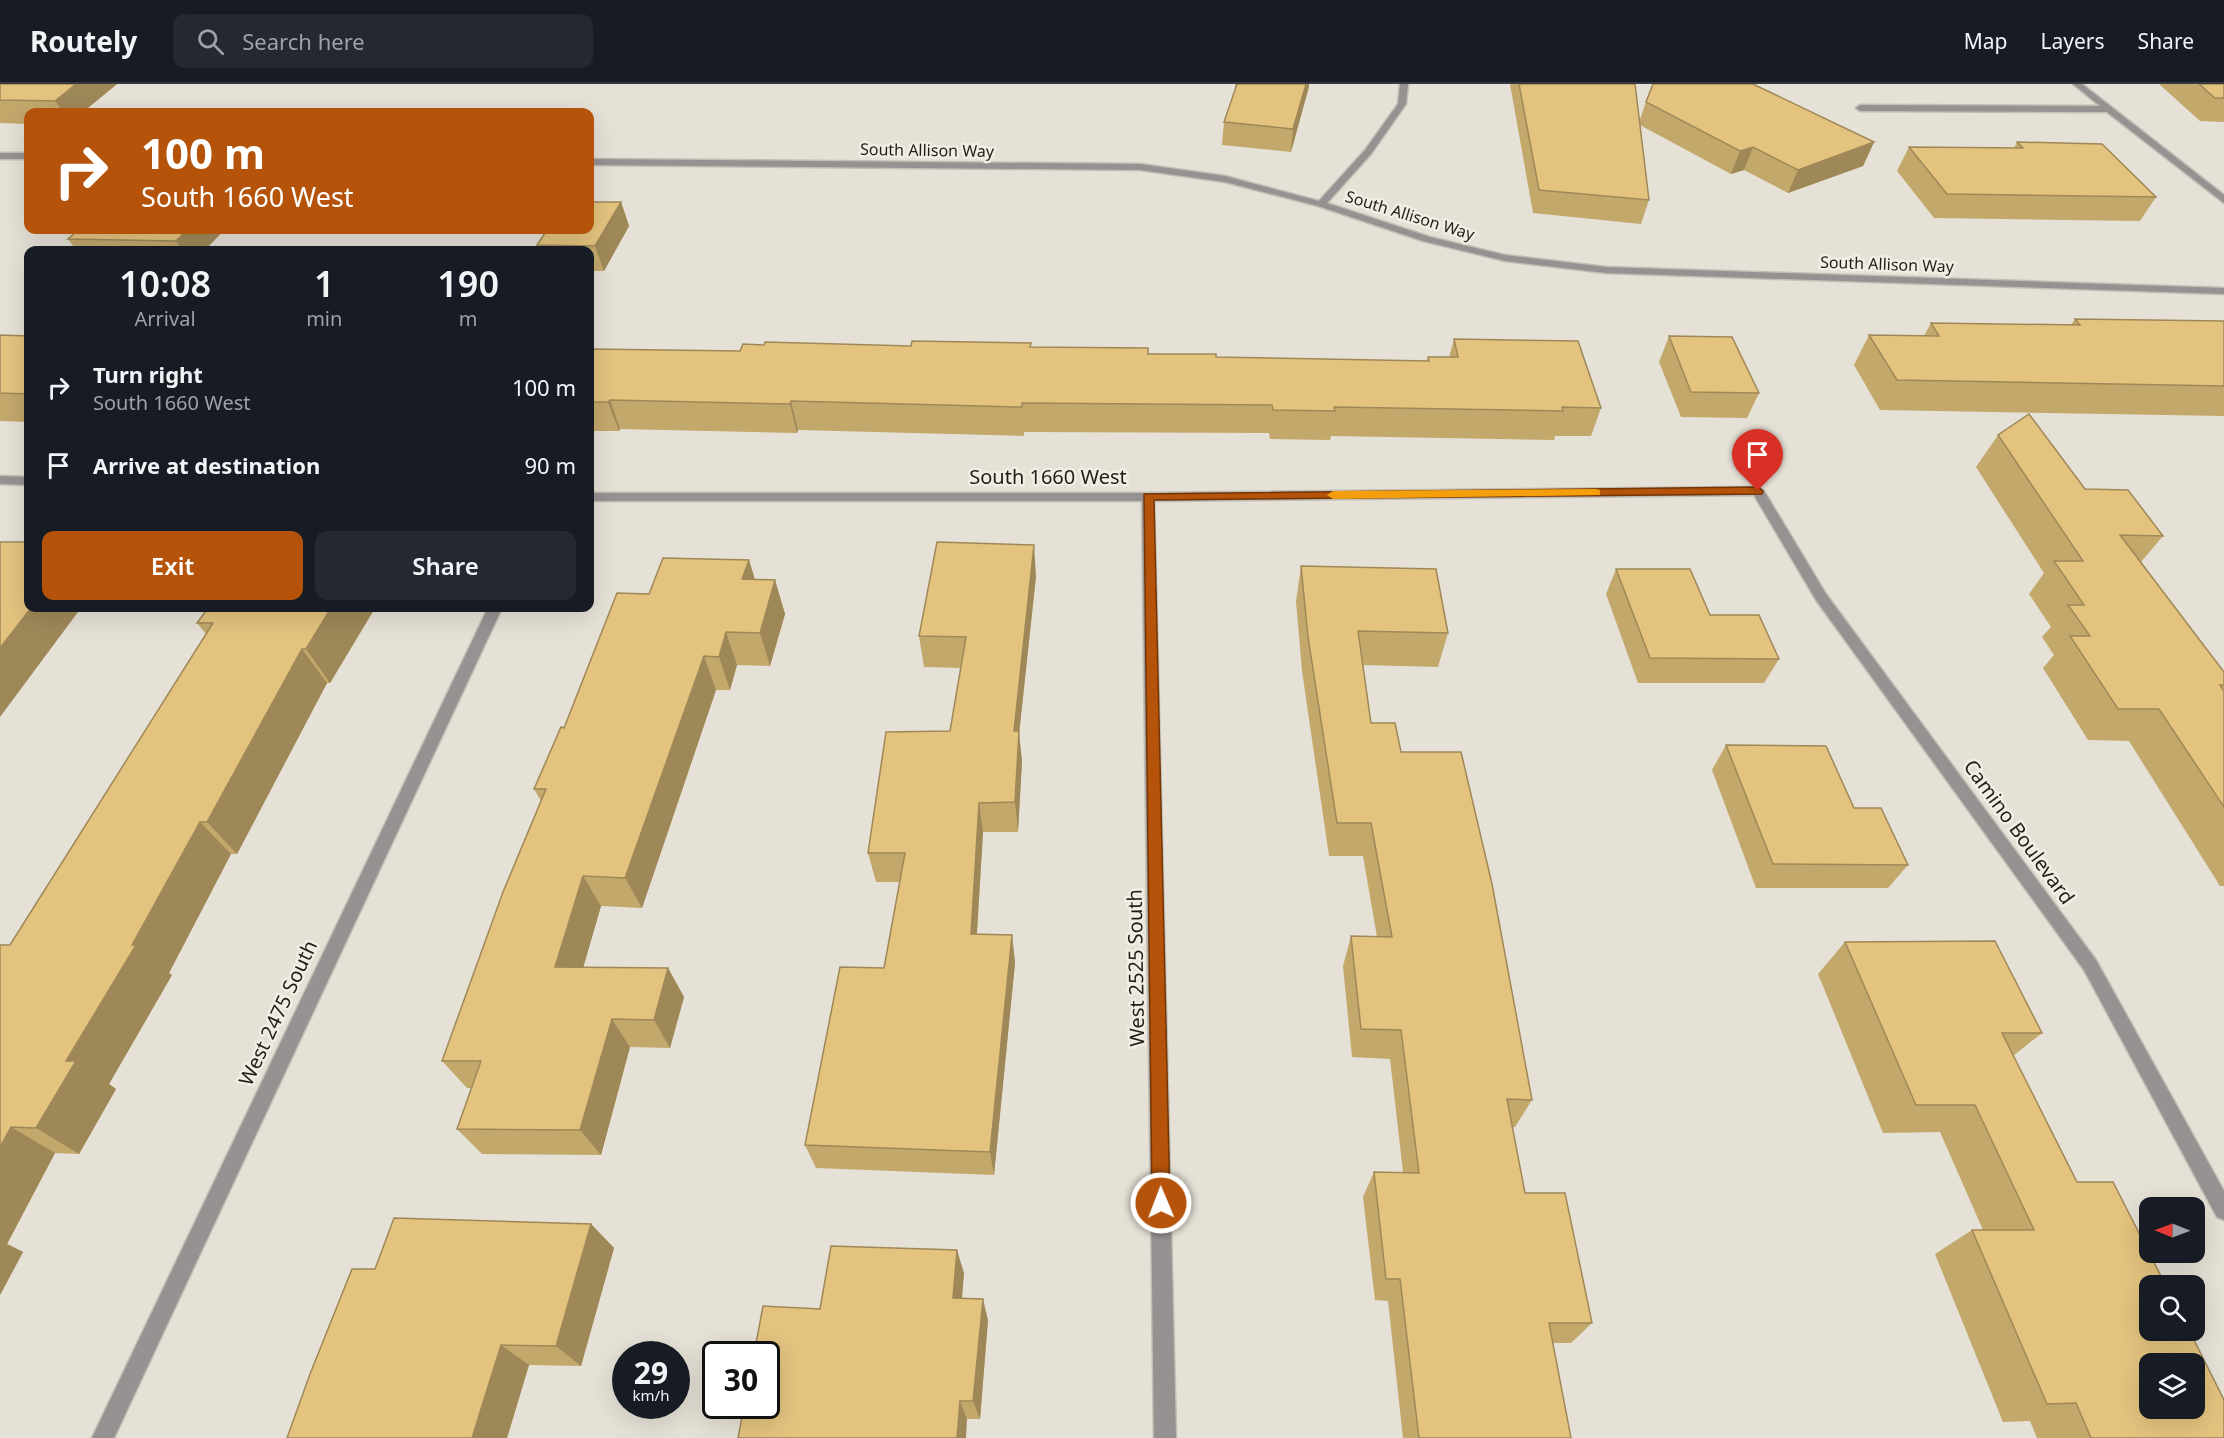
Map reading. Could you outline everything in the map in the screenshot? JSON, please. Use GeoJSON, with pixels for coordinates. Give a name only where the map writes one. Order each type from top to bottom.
{"type":"FeatureCollection","features":[{"type":"Feature","properties":{"kind":"street"},"geometry":{"type":"LineString","coordinates":[[1321,204],[1368,152],[1402,104],[1404,84]]}},
{"type":"Feature","properties":{"kind":"street"},"geometry":{"type":"LineString","coordinates":[[2077,84],[2224,200]]}},
{"type":"Feature","properties":{"kind":"street"},"geometry":{"type":"LineString","coordinates":[[1860,108],[2108,109]]}},
{"type":"Feature","properties":{"kind":"street"},"geometry":{"type":"LineString","coordinates":[[0,156],[24,156]]}},
{"type":"Feature","properties":{"kind":"street","name":"South Allison Way"},"geometry":{"type":"LineString","coordinates":[[594,162],[1140,167],[1225,179],[1321,204],[1427,239],[1505,258],[1606,270],[2224,291]]}},
{"type":"Feature","properties":{"kind":"street"},"geometry":{"type":"LineString","coordinates":[[0,480],[24,481]]}},
{"type":"Feature","properties":{"kind":"street","name":"South 1660 West"},"geometry":{"type":"LineString","coordinates":[[594,496],[1148,497],[1758,491]]}},
{"type":"Feature","properties":{"kind":"street","name":"Camino Boulevard"},"geometry":{"type":"LineString","coordinates":[[1758,491],[1821,597],[2090,965],[2224,1210]]}},
{"type":"Feature","properties":{"kind":"street","name":"West 2525 South"},"geometry":{"type":"LineString","coordinates":[[1148,497],[1165,1438]]}},
{"type":"Feature","properties":{"kind":"street","name":"West 2475 South"},"geometry":{"type":"LineString","coordinates":[[103,1438],[493,612]]}},
{"type":"Feature","properties":{"kind":"building"},"geometry":{"type":"Polygon","coordinates":[[[0,84],[76,84],[55,101],[0,100],[0,84]]]}},
{"type":"Feature","properties":{"kind":"building"},"geometry":{"type":"Polygon","coordinates":[[[1237,84],[1306,84],[1293,129],[1224,122],[1237,84]]]}},
{"type":"Feature","properties":{"kind":"building"},"geometry":{"type":"Polygon","coordinates":[[[1519,84],[1635,84],[1649,200],[1539,190],[1519,84]]]}},
{"type":"Feature","properties":{"kind":"building"},"geometry":{"type":"Polygon","coordinates":[[[1653,84],[1753,84],[1874,142],[1798,170],[1753,147],[1740,151],[1646,102],[1653,84]]]}},
{"type":"Feature","properties":{"kind":"building"},"geometry":{"type":"Polygon","coordinates":[[[2199,84],[2224,84],[2224,98],[2215,98],[2199,84]]]}},
{"type":"Feature","properties":{"kind":"building"},"geometry":{"type":"Polygon","coordinates":[[[2017,142],[2102,144],[2156,197],[1947,194],[1909,147],[2023,148],[2017,142]]]}},
{"type":"Feature","properties":{"kind":"building"},"geometry":{"type":"Polygon","coordinates":[[[594,202],[621,202],[595,246],[537,245],[544,234],[594,234],[594,202]]]}},
{"type":"Feature","properties":{"kind":"building"},"geometry":{"type":"Polygon","coordinates":[[[74,234],[183,234],[176,241],[68,239],[74,234]]]}},
{"type":"Feature","properties":{"kind":"building"},"geometry":{"type":"Polygon","coordinates":[[[2075,319],[2224,321],[2224,386],[1897,380],[1869,335],[1939,336],[1931,323],[2080,325],[2075,319]]]}},
{"type":"Feature","properties":{"kind":"building"},"geometry":{"type":"Polygon","coordinates":[[[0,335],[24,336],[24,394],[0,393],[0,335]]]}},
{"type":"Feature","properties":{"kind":"building"},"geometry":{"type":"Polygon","coordinates":[[[1669,336],[1732,337],[1759,393],[1691,392],[1669,336]]]}},
{"type":"Feature","properties":{"kind":"building"},"geometry":{"type":"Polygon","coordinates":[[[1454,339],[1578,341],[1601,408],[1562,407],[1563,411],[1334,407],[1335,411],[1273,410],[1272,405],[1022,403],[1022,407],[791,401],[790,404],[610,400],[594,402],[594,349],[740,351],[743,344],[764,345],[765,342],[911,346],[912,341],[1031,343],[1030,347],[1148,348],[1148,354],[1216,354],[1216,357],[1429,361],[1428,357],[1458,357],[1454,339]]]}},
{"type":"Feature","properties":{"kind":"building"},"geometry":{"type":"Polygon","coordinates":[[[2029,414],[2085,489],[2128,490],[2163,536],[2120,535],[2224,672],[2224,685],[2220,685],[2224,691],[2224,807],[2159,709],[2118,709],[2070,636],[2090,636],[2068,605],[2084,605],[2054,561],[2083,561],[1998,435],[2029,414]]]}},
{"type":"Feature","properties":{"kind":"building"},"geometry":{"type":"Polygon","coordinates":[[[0,542],[24,542],[24,612],[28,612],[0,648],[0,542]]]}},
{"type":"Feature","properties":{"kind":"building"},"geometry":{"type":"Polygon","coordinates":[[[937,542],[1034,545],[1014,731],[1019,731],[1015,802],[979,803],[971,934],[1012,935],[990,1152],[805,1145],[840,967],[884,968],[905,853],[868,853],[886,732],[950,731],[966,637],[919,636],[937,542]]]}},
{"type":"Feature","properties":{"kind":"building"},"geometry":{"type":"Polygon","coordinates":[[[663,558],[749,560],[742,579],[775,580],[760,633],[726,632],[719,657],[704,656],[625,878],[583,876],[555,967],[668,968],[654,1020],[612,1019],[580,1130],[457,1129],[481,1061],[442,1061],[503,892],[546,789],[534,789],[561,727],[564,728],[617,593],[649,594],[663,558]]]}},
{"type":"Feature","properties":{"kind":"building"},"geometry":{"type":"Polygon","coordinates":[[[1301,566],[1436,569],[1448,633],[1358,631],[1371,723],[1395,723],[1401,752],[1461,752],[1492,884],[1532,1100],[1507,1099],[1525,1193],[1565,1193],[1592,1323],[1549,1323],[1571,1438],[1419,1438],[1400,1279],[1386,1279],[1374,1172],[1419,1173],[1401,1030],[1361,1029],[1351,936],[1392,937],[1371,823],[1337,823],[1308,637],[1301,566]]]}},
{"type":"Feature","properties":{"kind":"building"},"geometry":{"type":"Polygon","coordinates":[[[1616,569],[1690,569],[1710,615],[1759,615],[1779,659],[1650,658],[1616,569]]]}},
{"type":"Feature","properties":{"kind":"building"},"geometry":{"type":"Polygon","coordinates":[[[205,612],[329,612],[306,649],[302,649],[207,822],[200,822],[132,945],[136,945],[66,1061],[76,1061],[36,1128],[11,1127],[0,1147],[0,945],[10,945],[213,623],[197,623],[205,612]]]}},
{"type":"Feature","properties":{"kind":"building"},"geometry":{"type":"Polygon","coordinates":[[[1726,745],[1826,746],[1854,808],[1881,808],[1908,865],[1773,864],[1726,745]]]}},
{"type":"Feature","properties":{"kind":"building"},"geometry":{"type":"Polygon","coordinates":[[[1995,941],[2042,1033],[2002,1033],[2077,1182],[2113,1182],[2139,1233],[2139,1263],[2154,1263],[2160,1275],[2139,1275],[2139,1341],[2194,1341],[2200,1353],[2139,1353],[2139,1419],[2205,1419],[2205,1362],[2224,1400],[2224,1438],[2091,1438],[2076,1403],[2047,1404],[1972,1230],[2034,1230],[1975,1105],[1916,1105],[1845,942],[1995,941]]]}},
{"type":"Feature","properties":{"kind":"building"},"geometry":{"type":"Polygon","coordinates":[[[394,1218],[591,1224],[556,1346],[501,1345],[472,1438],[287,1438],[352,1269],[375,1269],[394,1218]]]}},
{"type":"Feature","properties":{"kind":"building"},"geometry":{"type":"Polygon","coordinates":[[[831,1246],[957,1250],[953,1298],[983,1299],[973,1401],[960,1401],[957,1438],[738,1438],[742,1419],[780,1419],[780,1341],[756,1341],[763,1306],[820,1309],[831,1246]]]}},
{"type":"Feature","properties":{"kind":"slow traffic"},"geometry":{"type":"LineString","coordinates":[[1333,495],[1596,492]]}},
{"type":"Feature","properties":{"kind":"route"},"geometry":{"type":"LineString","coordinates":[[1161,1203],[1148,497],[1758,491]]}}]}
